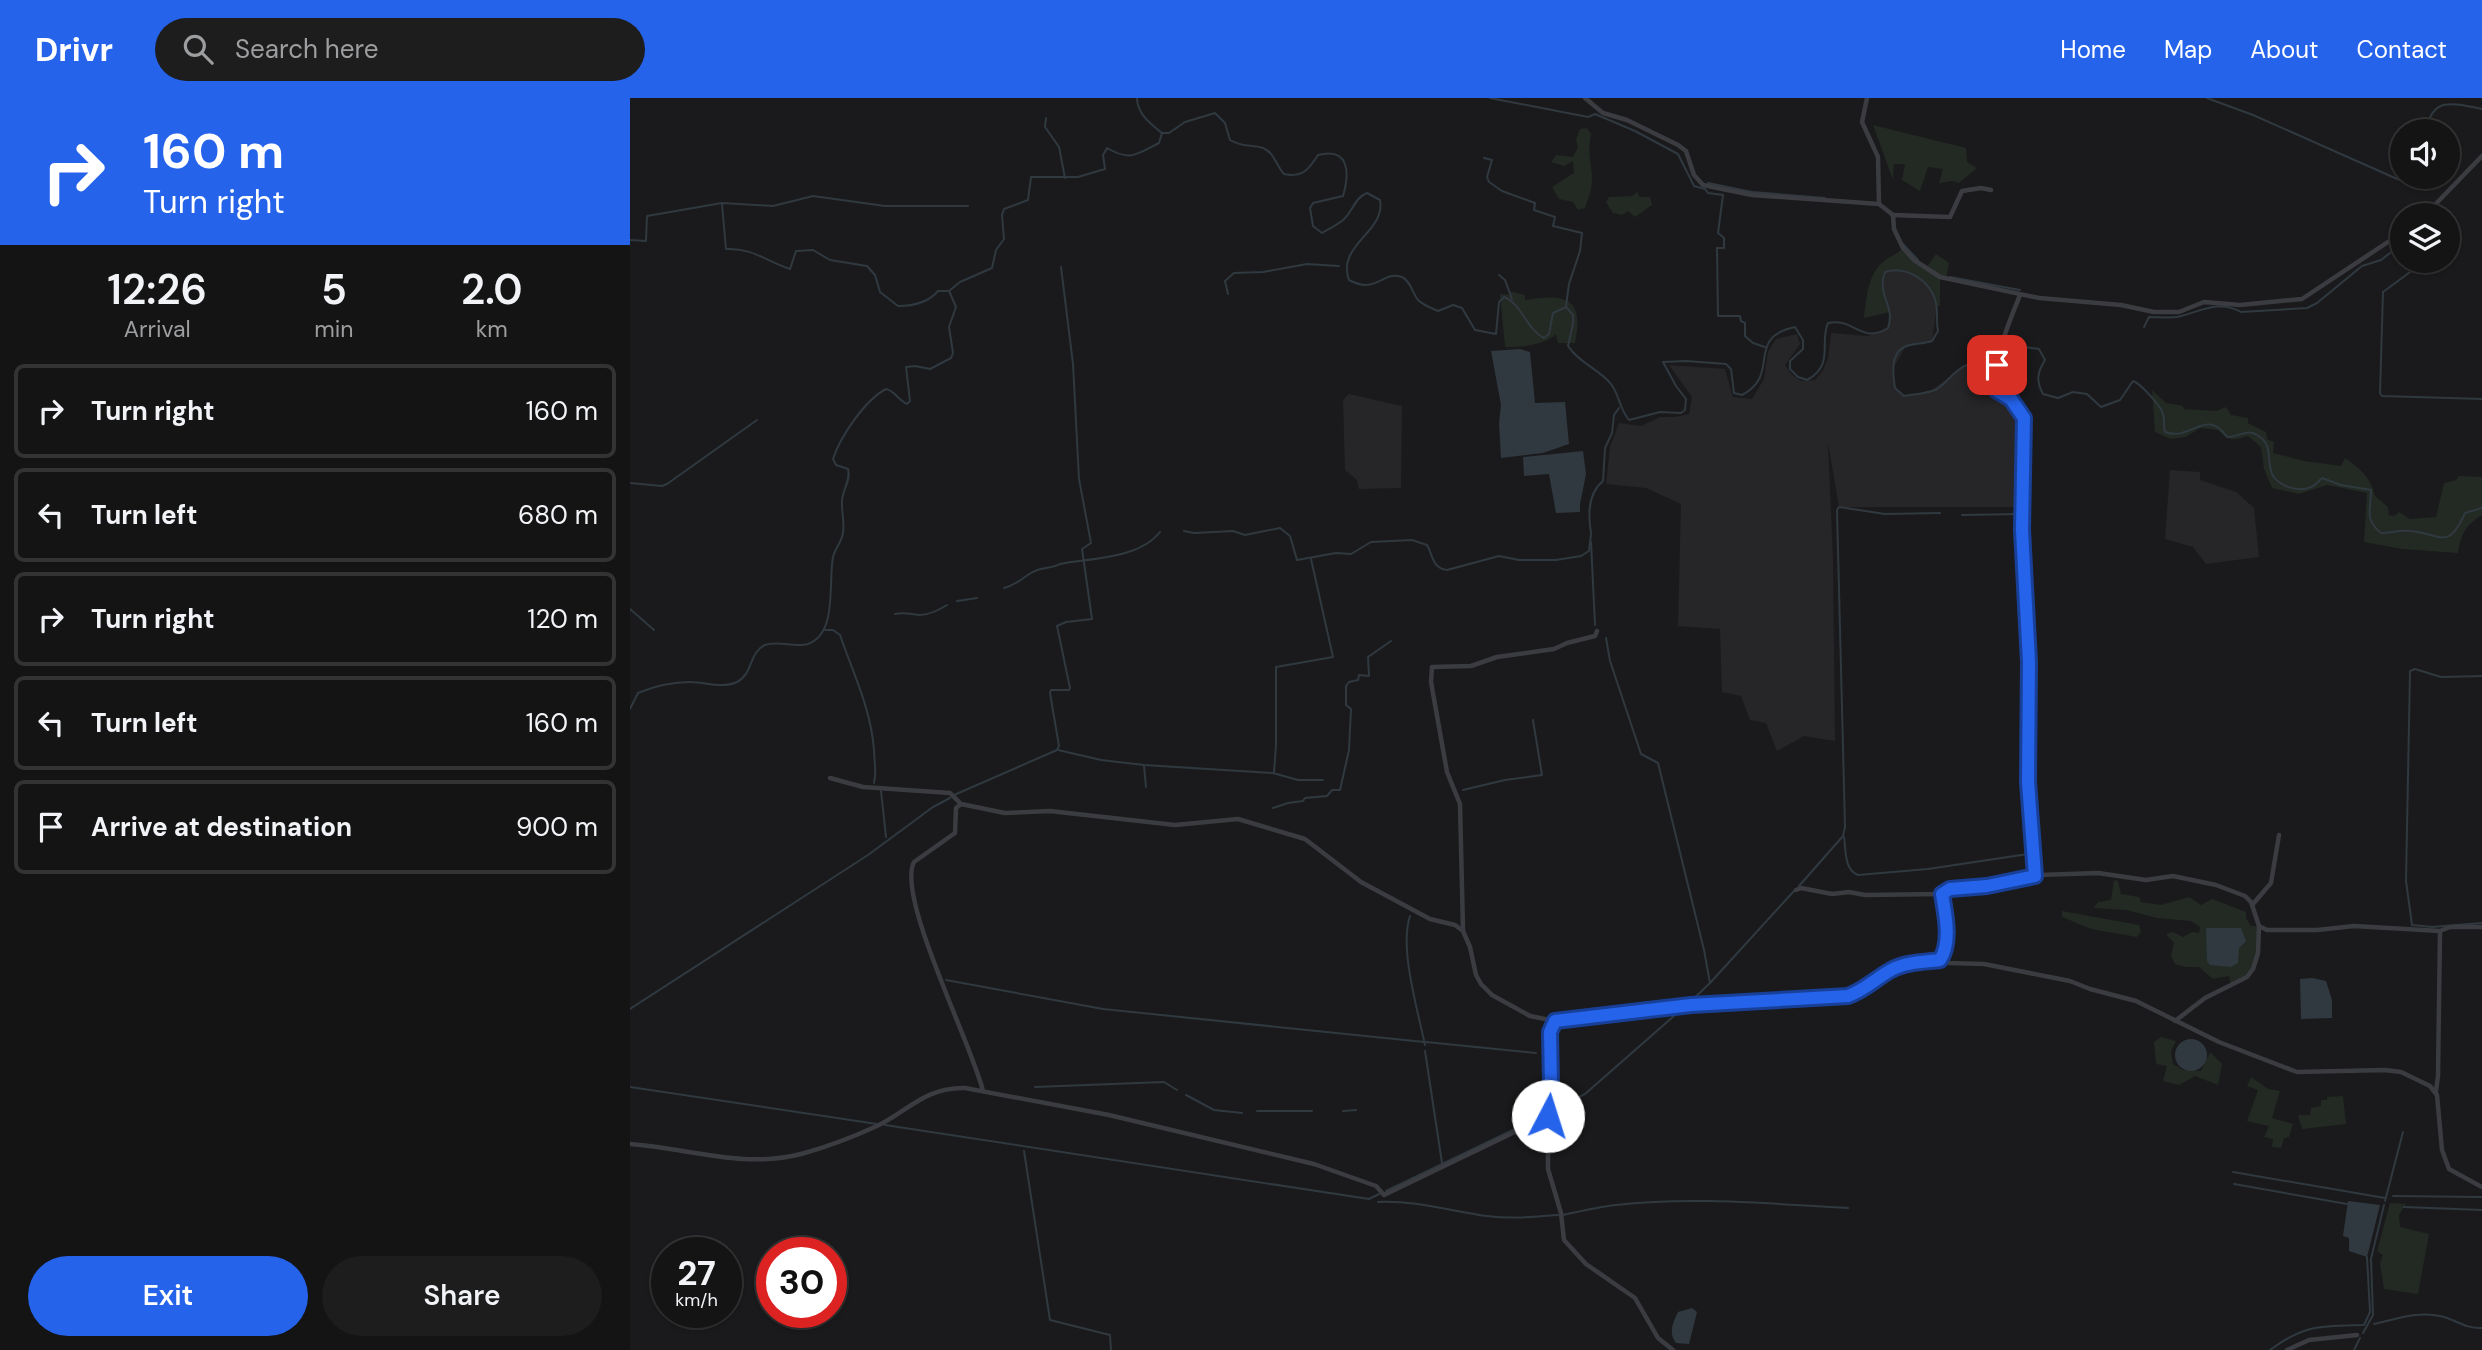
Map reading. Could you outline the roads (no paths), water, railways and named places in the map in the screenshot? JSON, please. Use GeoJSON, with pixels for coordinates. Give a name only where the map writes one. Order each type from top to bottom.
{"type":"FeatureCollection","features":[{"type":"Feature","properties":{"kind":"street"},"geometry":{"type":"LineString","coordinates":[[1586,98],[1603,113],[1628,120],[1678,145],[1686,151],[1694,175],[1703,185],[1752,195],[1879,204],[1893,215],[1950,217],[1962,191],[1981,188],[1991,190]]}},
{"type":"Feature","properties":{"kind":"street"},"geometry":{"type":"LineString","coordinates":[[1867,98],[1862,122],[1878,157],[1879,204]]}},
{"type":"Feature","properties":{"kind":"street"},"geometry":{"type":"LineString","coordinates":[[2437,203],[2482,156]]}},
{"type":"Feature","properties":{"kind":"street"},"geometry":{"type":"LineString","coordinates":[[1893,215],[1898,240],[1914,260],[1945,279],[2020,295],[2058,301],[2121,305],[2154,312],[2179,312],[2204,302],[2240,305],[2302,299],[2390,241]]}},
{"type":"Feature","properties":{"kind":"street"},"geometry":{"type":"LineString","coordinates":[[2020,295],[1999,352],[1997,391],[2011,399],[2024,418],[2022,530],[2029,662],[2028,782],[2035,876]]}},
{"type":"Feature","properties":{"kind":"street"},"geometry":{"type":"LineString","coordinates":[[1597,631],[1595,636],[1554,649],[1509,655],[1471,666],[1432,667],[1431,682],[1447,772],[1460,804],[1463,931],[1480,984],[1492,996],[1530,1016],[1555,1021],[1691,1005],[1848,996],[1862,991],[1891,970],[1907,964],[1940,960],[1948,963],[1984,964],[2070,981],[2136,1001],[2218,1042],[2297,1072],[2401,1072],[2435,1091]]}},
{"type":"Feature","properties":{"kind":"street"},"geometry":{"type":"LineString","coordinates":[[830,778],[863,787],[950,793],[961,804],[1005,813],[1050,811],[1175,825],[1248,821],[1305,839],[1361,882],[1430,919],[1455,925],[1463,931]]}},
{"type":"Feature","properties":{"kind":"street"},"geometry":{"type":"LineString","coordinates":[[961,804],[956,808],[955,833],[914,862],[910,881],[922,932],[965,1038],[983,1091]]}},
{"type":"Feature","properties":{"kind":"street"},"geometry":{"type":"LineString","coordinates":[[2252,905],[2271,883],[2279,835]]}},
{"type":"Feature","properties":{"kind":"street"},"geometry":{"type":"LineString","coordinates":[[1796,890],[1801,888],[1832,894],[1849,892],[1865,895],[1942,894],[1950,889],[1987,886],[2035,876],[2098,873],[2146,880],[2173,876],[2216,885],[2245,896],[2252,905],[2259,926],[2258,953],[2253,969],[2247,977],[2204,998],[2175,1021]]}},
{"type":"Feature","properties":{"kind":"street"},"geometry":{"type":"LineString","coordinates":[[1940,960],[1945,953],[1946,923],[1942,894]]}},
{"type":"Feature","properties":{"kind":"street"},"geometry":{"type":"LineString","coordinates":[[2259,926],[2267,930],[2317,930],[2354,926],[2440,931],[2450,927],[2482,927]]}},
{"type":"Feature","properties":{"kind":"street"},"geometry":{"type":"LineString","coordinates":[[2440,931],[2438,1076],[2435,1091],[2439,1102],[2442,1150],[2449,1169],[2482,1187]]}},
{"type":"Feature","properties":{"kind":"street"},"geometry":{"type":"LineString","coordinates":[[1555,1021],[1550,1032],[1548,1169],[1561,1213],[1564,1240],[1586,1264],[1635,1298],[1658,1338],[1673,1350]]}},
{"type":"Feature","properties":{"kind":"street"},"geometry":{"type":"LineString","coordinates":[[630,1144],[734,1160],[788,1157],[837,1143],[879,1125],[940,1089],[965,1088],[1109,1115],[1314,1164],[1376,1186],[1384,1195],[1548,1116]]}},
{"type":"Feature","properties":{"kind":"street"},"geometry":{"type":"LineString","coordinates":[[2287,1350],[2309,1340],[2357,1335]]}},
{"type":"Feature","properties":{"kind":"waterway"},"geometry":{"type":"LineString","coordinates":[[1137,98],[1142,114],[1162,133],[1169,133],[1185,122],[1215,113],[1225,123],[1230,140],[1267,150],[1284,174],[1296,175],[1305,171],[1318,155],[1328,153],[1341,158],[1346,170],[1343,196],[1313,203],[1310,208],[1313,226],[1322,233],[1336,225],[1346,217],[1359,198],[1367,193],[1380,200],[1376,221],[1349,257],[1349,280],[1366,285],[1389,277],[1402,277],[1418,300],[1425,305],[1438,311],[1453,305],[1462,308],[1475,330],[1496,334],[1499,302],[1504,297],[1515,305],[1533,329],[1544,338],[1549,334],[1553,313],[1566,307],[1573,315],[1568,346],[1611,384],[1629,420],[1660,412],[1681,413],[1685,410],[1686,399],[1663,362],[1726,364],[1731,369],[1734,393],[1742,395],[1754,386],[1760,377],[1766,348],[1771,339],[1780,332],[1795,327],[1803,340],[1803,349],[1790,361],[1790,369],[1798,377],[1807,380],[1816,374],[1824,360],[1828,323],[1845,324],[1871,334],[1888,328],[1890,313],[1883,280],[1885,272],[1893,270],[1917,277],[1929,288],[1936,303],[1938,331],[1932,341],[1907,346],[1900,350],[1894,360],[1895,388],[1904,396],[1937,389],[1967,365],[2004,359],[2024,347],[2039,349],[2045,360],[2038,377],[2043,394],[2058,398],[2073,392],[2087,394],[2101,407],[2120,400],[2133,381],[2145,390],[2162,411],[2165,432],[2182,433],[2212,425],[2227,437],[2253,433],[2265,442],[2273,476],[2284,485],[2304,489],[2312,487],[2322,478],[2341,485],[2371,490],[2370,519],[2381,533],[2407,531],[2448,536],[2459,525],[2465,513],[2482,508]]}},
{"type":"Feature","properties":{"kind":"waterway"},"geometry":{"type":"LineString","coordinates":[[1490,98],[1588,117],[1595,114],[1678,154],[1694,186],[1705,189],[1708,193],[1723,195],[1718,233],[1724,238],[1724,248],[1717,248],[1718,316],[1740,316],[1745,323],[1745,336],[1753,343],[1765,347]]}},
{"type":"Feature","properties":{"kind":"waterway"},"geometry":{"type":"LineString","coordinates":[[2207,98],[2253,115],[2390,176]]}},
{"type":"Feature","properties":{"kind":"waterway"},"geometry":{"type":"LineString","coordinates":[[2430,119],[2444,105],[2482,109]]}},
{"type":"Feature","properties":{"kind":"waterway"},"geometry":{"type":"LineString","coordinates":[[1046,118],[1045,127],[1059,147],[1065,178]]}},
{"type":"Feature","properties":{"kind":"waterway"},"geometry":{"type":"LineString","coordinates":[[630,709],[638,693],[657,686],[683,682],[719,685],[737,682],[746,674],[756,653],[765,645],[803,645],[817,638],[828,618],[833,557],[843,533],[842,500],[848,469],[836,465],[833,459],[854,420],[870,401],[886,389],[907,404],[910,401],[906,367],[930,369],[951,358],[953,353],[949,327],[956,307],[949,291],[960,282],[992,268],[996,250],[1004,239],[1004,209],[1028,200],[1031,177],[1078,177],[1105,169],[1103,155],[1107,148],[1122,155],[1134,155],[1159,143],[1162,133]]}},
{"type":"Feature","properties":{"kind":"waterway"},"geometry":{"type":"LineString","coordinates":[[1484,158],[1492,160],[1487,177],[1489,182],[1502,191],[1535,203],[1534,210],[1555,217],[1553,226],[1582,233],[1566,306]]}},
{"type":"Feature","properties":{"kind":"waterway"},"geometry":{"type":"LineString","coordinates":[[1708,183],[1752,192],[1825,198]]}},
{"type":"Feature","properties":{"kind":"waterway"},"geometry":{"type":"LineString","coordinates":[[630,240],[646,241],[647,216],[722,203],[773,206],[813,196],[885,206],[968,206]]}},
{"type":"Feature","properties":{"kind":"waterway"},"geometry":{"type":"LineString","coordinates":[[722,204],[726,249],[752,253],[790,269],[796,251],[813,250],[830,260],[867,266],[875,275],[880,292],[898,306],[920,303],[938,291],[948,291]]}},
{"type":"Feature","properties":{"kind":"waterway"},"geometry":{"type":"LineString","coordinates":[[1903,244],[1918,260]]}},
{"type":"Feature","properties":{"kind":"waterway"},"geometry":{"type":"LineString","coordinates":[[2144,327],[2149,317],[2177,317],[2217,307],[2233,308],[2241,312],[2307,308],[2362,266],[2381,260],[2390,253]]}},
{"type":"Feature","properties":{"kind":"waterway"},"geometry":{"type":"LineString","coordinates":[[1228,294],[1225,281],[1234,273],[1263,272],[1307,264],[1339,266]]}},
{"type":"Feature","properties":{"kind":"waterway"},"geometry":{"type":"LineString","coordinates":[[954,795],[1057,750],[1059,746],[1050,693],[1051,690],[1070,688],[1057,626],[1066,622],[1092,619],[1082,549],[1091,543],[1079,479],[1073,364],[1061,267]]}},
{"type":"Feature","properties":{"kind":"waterway"},"geometry":{"type":"LineString","coordinates":[[2409,273],[2383,292],[2380,393],[2382,396],[2482,399]]}},
{"type":"Feature","properties":{"kind":"waterway"},"geometry":{"type":"LineString","coordinates":[[1499,275],[1505,280],[1512,299]]}},
{"type":"Feature","properties":{"kind":"waterway"},"geometry":{"type":"LineString","coordinates":[[1950,277],[2020,290]]}},
{"type":"Feature","properties":{"kind":"waterway"},"geometry":{"type":"LineString","coordinates":[[1591,533],[1590,505],[1594,492],[1603,481],[1605,448],[1612,433],[1614,415],[1619,408]]}},
{"type":"Feature","properties":{"kind":"waterway"},"geometry":{"type":"LineString","coordinates":[[630,483],[662,486],[667,484],[757,420]]}},
{"type":"Feature","properties":{"kind":"waterway"},"geometry":{"type":"LineString","coordinates":[[1799,886],[1843,836],[1845,827],[1837,510],[1839,507],[1885,514],[1940,513]]}},
{"type":"Feature","properties":{"kind":"waterway"},"geometry":{"type":"LineString","coordinates":[[1962,515],[2020,514]]}},
{"type":"Feature","properties":{"kind":"waterway"},"geometry":{"type":"LineString","coordinates":[[1184,531],[1233,531],[1245,535],[1280,528],[1290,536],[1297,560],[1336,553],[1351,554],[1371,542],[1412,540],[1427,545],[1438,567],[1447,570],[1499,556],[1519,560],[1556,560],[1581,556],[1589,551],[1591,534]]}},
{"type":"Feature","properties":{"kind":"waterway"},"geometry":{"type":"LineString","coordinates":[[1004,588],[1038,570],[1114,556],[1140,548],[1160,532]]}},
{"type":"Feature","properties":{"kind":"waterway"},"geometry":{"type":"LineString","coordinates":[[1591,542],[1595,625]]}},
{"type":"Feature","properties":{"kind":"waterway"},"geometry":{"type":"LineString","coordinates":[[1274,772],[1276,667],[1333,657],[1311,559]]}},
{"type":"Feature","properties":{"kind":"waterway"},"geometry":{"type":"LineString","coordinates":[[957,601],[977,598]]}},
{"type":"Feature","properties":{"kind":"waterway"},"geometry":{"type":"LineString","coordinates":[[895,614],[922,615],[947,605]]}},
{"type":"Feature","properties":{"kind":"waterway"},"geometry":{"type":"LineString","coordinates":[[630,609],[654,630]]}},
{"type":"Feature","properties":{"kind":"waterway"},"geometry":{"type":"LineString","coordinates":[[825,630],[833,630],[840,635],[865,706],[874,750],[874,783]]}},
{"type":"Feature","properties":{"kind":"waterway"},"geometry":{"type":"LineString","coordinates":[[1606,638],[1610,661],[1641,754],[1658,763],[1710,983]]}},
{"type":"Feature","properties":{"kind":"waterway"},"geometry":{"type":"LineString","coordinates":[[1273,808],[1303,801],[1305,798],[1327,796],[1332,790],[1340,790],[1349,750],[1351,709],[1346,705],[1346,686],[1349,682],[1358,680],[1359,675],[1369,676],[1368,657],[1391,641]]}},
{"type":"Feature","properties":{"kind":"waterway"},"geometry":{"type":"LineString","coordinates":[[2482,676],[2441,677],[2415,669],[2410,671],[2406,881],[2412,925],[2432,927],[2482,923]]}},
{"type":"Feature","properties":{"kind":"waterway"},"geometry":{"type":"LineString","coordinates":[[1463,790],[1542,775],[1533,720]]}},
{"type":"Feature","properties":{"kind":"waterway"},"geometry":{"type":"LineString","coordinates":[[1058,750],[1101,760],[1144,765],[1273,773],[1298,780],[1323,780]]}},
{"type":"Feature","properties":{"kind":"waterway"},"geometry":{"type":"LineString","coordinates":[[1144,766],[1146,787]]}},
{"type":"Feature","properties":{"kind":"waterway"},"geometry":{"type":"LineString","coordinates":[[881,791],[886,837]]}},
{"type":"Feature","properties":{"kind":"waterway"},"geometry":{"type":"LineString","coordinates":[[630,1009],[868,855],[933,807],[950,798]]}},
{"type":"Feature","properties":{"kind":"waterway"},"geometry":{"type":"LineString","coordinates":[[1844,837],[1848,864],[1858,875],[1928,869],[2028,854]]}},
{"type":"Feature","properties":{"kind":"waterway"},"geometry":{"type":"LineString","coordinates":[[1689,1003],[1794,891]]}},
{"type":"Feature","properties":{"kind":"waterway"},"geometry":{"type":"LineString","coordinates":[[1410,916],[1407,929],[1408,962],[1425,1045]]}},
{"type":"Feature","properties":{"kind":"waterway"},"geometry":{"type":"LineString","coordinates":[[946,980],[1103,1009],[1424,1042]]}},
{"type":"Feature","properties":{"kind":"waterway"},"geometry":{"type":"LineString","coordinates":[[1553,1110],[1585,1094],[1683,1008]]}},
{"type":"Feature","properties":{"kind":"waterway"},"geometry":{"type":"LineString","coordinates":[[1426,1042],[1536,1053]]}},
{"type":"Feature","properties":{"kind":"waterway"},"geometry":{"type":"LineString","coordinates":[[1425,1051],[1442,1163]]}},
{"type":"Feature","properties":{"kind":"waterway"},"geometry":{"type":"LineString","coordinates":[[1035,1087],[1164,1082],[1177,1090]]}},
{"type":"Feature","properties":{"kind":"waterway"},"geometry":{"type":"LineString","coordinates":[[630,1087],[877,1124]]}},
{"type":"Feature","properties":{"kind":"waterway"},"geometry":{"type":"LineString","coordinates":[[1186,1095],[1214,1110],[1242,1113]]}},
{"type":"Feature","properties":{"kind":"waterway"},"geometry":{"type":"LineString","coordinates":[[1343,1111],[1356,1110]]}},
{"type":"Feature","properties":{"kind":"waterway"},"geometry":{"type":"LineString","coordinates":[[1257,1111],[1312,1111]]}},
{"type":"Feature","properties":{"kind":"waterway"},"geometry":{"type":"LineString","coordinates":[[1386,1191],[1546,1114]]}},
{"type":"Feature","properties":{"kind":"waterway"},"geometry":{"type":"LineString","coordinates":[[885,1125],[1369,1199],[1379,1194]]}},
{"type":"Feature","properties":{"kind":"waterway"},"geometry":{"type":"LineString","coordinates":[[2385,1201],[2403,1132]]}},
{"type":"Feature","properties":{"kind":"waterway"},"geometry":{"type":"LineString","coordinates":[[1024,1151],[1050,1320],[1110,1335],[1111,1350]]}},
{"type":"Feature","properties":{"kind":"waterway"},"geometry":{"type":"LineString","coordinates":[[2233,1172],[2385,1198]]}},
{"type":"Feature","properties":{"kind":"waterway"},"geometry":{"type":"LineString","coordinates":[[2234,1184],[2347,1204]]}},
{"type":"Feature","properties":{"kind":"waterway"},"geometry":{"type":"LineString","coordinates":[[2393,1196],[2482,1197]]}},
{"type":"Feature","properties":{"kind":"waterway"},"geometry":{"type":"LineString","coordinates":[[1563,1215],[1616,1205],[1674,1201],[1848,1208]]}},
{"type":"Feature","properties":{"kind":"waterway"},"geometry":{"type":"LineString","coordinates":[[1378,1202],[1419,1204],[1496,1217],[1558,1215]]}},
{"type":"Feature","properties":{"kind":"waterway"},"geometry":{"type":"LineString","coordinates":[[2363,1333],[2373,1315],[2371,1259],[2384,1205]]}},
{"type":"Feature","properties":{"kind":"waterway"},"geometry":{"type":"LineString","coordinates":[[2404,1207],[2482,1210]]}},
{"type":"Feature","properties":{"kind":"waterway"},"geometry":{"type":"LineString","coordinates":[[2270,1350],[2293,1335],[2314,1328],[2364,1325],[2370,1312],[2367,1257]]}},
{"type":"Feature","properties":{"kind":"waterway"},"geometry":{"type":"LineString","coordinates":[[2374,1324],[2423,1314],[2445,1317],[2470,1327],[2482,1328]]}},
{"type":"Feature","properties":{"kind":"waterway"},"geometry":{"type":"LineString","coordinates":[[2354,1350],[2360,1338]]}}]}
